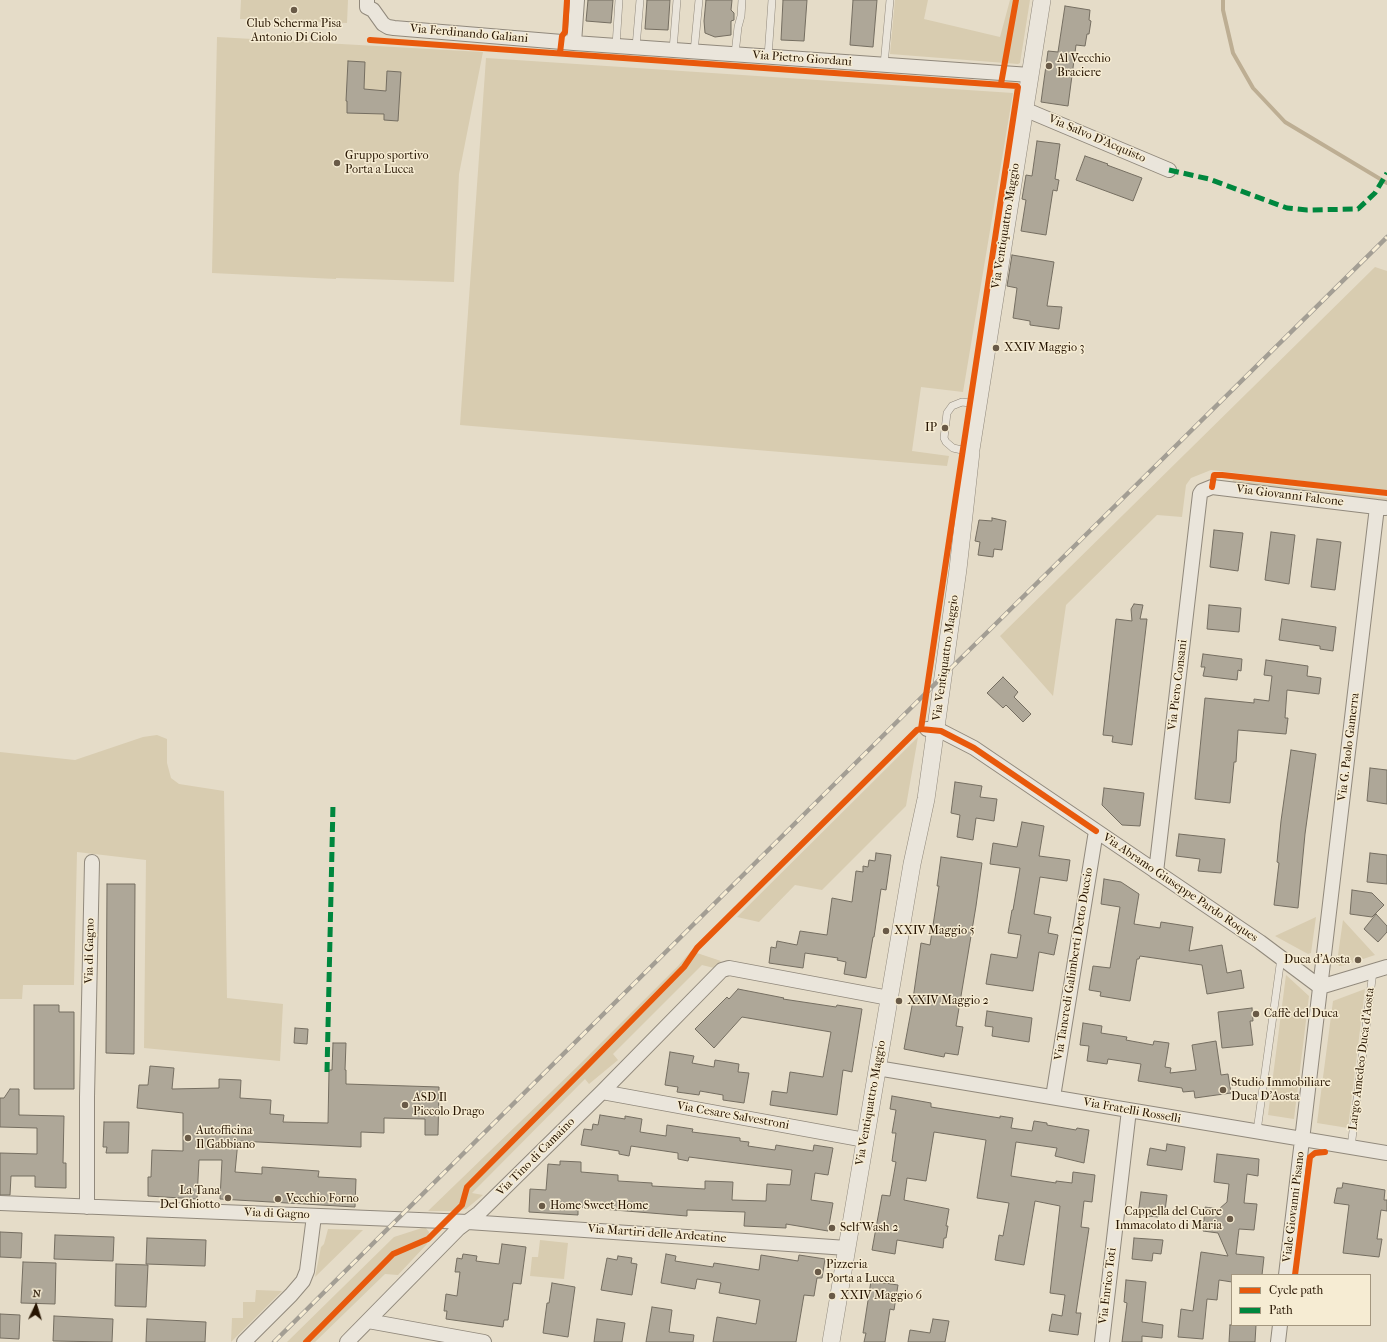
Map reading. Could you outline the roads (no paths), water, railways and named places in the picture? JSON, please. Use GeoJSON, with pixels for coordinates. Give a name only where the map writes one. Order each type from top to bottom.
{"type":"FeatureCollection","features":[{"type":"Feature","properties":{"kind":"street"},"geometry":{"type":"LineString","coordinates":[[574,43],[577,0]]}},
{"type":"Feature","properties":{"kind":"street","name":"Via Ventiquattro Maggio"},"geometry":{"type":"LineString","coordinates":[[831,1342],[912,864],[926,799],[950,567],[971,452],[1042,0]]}},
{"type":"Feature","properties":{"kind":"street","name":"Via Ferdinando Galiani"},"geometry":{"type":"LineString","coordinates":[[373,3],[383,24],[390,28],[574,43]]}},
{"type":"Feature","properties":{"kind":"street","name":"Via Pietro Giordani"},"geometry":{"type":"LineString","coordinates":[[574,43],[1030,75]]}},
{"type":"Feature","properties":{"kind":"street","name":"Via Salvo D'Acquisto"},"geometry":{"type":"LineString","coordinates":[[1024,109],[1169,170]]}},
{"type":"Feature","properties":{"kind":"street","name":"Via Giovanni Falcone"},"geometry":{"type":"LineString","coordinates":[[1199,499],[1202,491],[1212,487],[1382,507]]}},
{"type":"Feature","properties":{"kind":"street","name":"Via Piero Consani"},"geometry":{"type":"LineString","coordinates":[[1156,872],[1199,499]]}},
{"type":"Feature","properties":{"kind":"street","name":"Via G. Paolo Gamerra"},"geometry":{"type":"LineString","coordinates":[[1320,987],[1382,507]]}},
{"type":"Feature","properties":{"kind":"street","name":"Via Abramo Giuseppe Pardo Roques"},"geometry":{"type":"LineString","coordinates":[[932,730],[953,736],[974,748],[1281,957],[1320,987]]}},
{"type":"Feature","properties":{"kind":"street","name":"Via Tancredi Galimberti Detto Duccio"},"geometry":{"type":"LineString","coordinates":[[1053,1097],[1096,831]]}},
{"type":"Feature","properties":{"kind":"street","name":"Via di Gagno"},"geometry":{"type":"LineString","coordinates":[[87,1207],[87,1097],[92,862]]}},
{"type":"Feature","properties":{"kind":"street"},"geometry":{"type":"LineString","coordinates":[[1302,1139],[1320,987],[1387,967]]}},
{"type":"Feature","properties":{"kind":"street","name":"Via Tino di Camaino"},"geometry":{"type":"LineString","coordinates":[[347,1342],[458,1229],[479,1213],[602,1092],[722,970],[729,968],[889,998]]}},
{"type":"Feature","properties":{"kind":"street","name":"Via Fratelli Rosselli"},"geometry":{"type":"LineString","coordinates":[[877,1068],[1387,1153]]}},
{"type":"Feature","properties":{"kind":"street","name":"Via Cesare Salvestroni"},"geometry":{"type":"LineString","coordinates":[[602,1092],[865,1140]]}},
{"type":"Feature","properties":{"kind":"street","name":"Via Enrico Toti"},"geometry":{"type":"LineString","coordinates":[[1102,1342],[1129,1110]]}},
{"type":"Feature","properties":{"kind":"street","name":"Viale Giovanni Pisano"},"geometry":{"type":"LineString","coordinates":[[1286,1274],[1302,1139]]}},
{"type":"Feature","properties":{"kind":"street","name":"Via di Gagno"},"geometry":{"type":"LineString","coordinates":[[0,1203],[468,1222]]}},
{"type":"Feature","properties":{"kind":"street"},"geometry":{"type":"LineString","coordinates":[[244,1342],[298,1288],[303,1281],[307,1271],[314,1216]]}},
{"type":"Feature","properties":{"kind":"street","name":"Via Martiri delle Ardeatine"},"geometry":{"type":"LineString","coordinates":[[468,1222],[847,1248]]}},
{"type":"Feature","properties":{"kind":"street"},"geometry":{"type":"LineString","coordinates":[[368,1321],[484,1342]]}},
{"type":"Feature","properties":{"kind":"street"},"geometry":{"type":"LineString","coordinates":[[1278,1342],[1280,1326]]}},
{"type":"Feature","properties":{"kind":"lane"},"geometry":{"type":"LineString","coordinates":[[616,46],[619,0]]}},
{"type":"Feature","properties":{"kind":"lane"},"geometry":{"type":"LineString","coordinates":[[636,47],[640,0]]}},
{"type":"Feature","properties":{"kind":"lane"},"geometry":{"type":"LineString","coordinates":[[673,50],[677,0]]}},
{"type":"Feature","properties":{"kind":"lane"},"geometry":{"type":"LineString","coordinates":[[694,52],[699,0]]}},
{"type":"Feature","properties":{"kind":"lane"},"geometry":{"type":"LineString","coordinates":[[735,54],[742,0]]}},
{"type":"Feature","properties":{"kind":"lane"},"geometry":{"type":"LineString","coordinates":[[768,57],[772,0]]}},
{"type":"Feature","properties":{"kind":"lane"},"geometry":{"type":"LineString","coordinates":[[884,65],[890,0]]}},
{"type":"Feature","properties":{"kind":"lane"},"geometry":{"type":"LineString","coordinates":[[971,452],[953,448],[946,442],[944,438],[947,413],[952,406],[962,402],[978,404]]}},
{"type":"Feature","properties":{"kind":"lane"},"geometry":{"type":"LineString","coordinates":[[1257,1131],[1281,957]]}},
{"type":"Feature","properties":{"kind":"lane","name":"Largo Amedeo Duca d'Aosta"},"geometry":{"type":"LineString","coordinates":[[1351,1147],[1373,971]]}},
{"type":"Feature","properties":{"kind":"waterway"},"geometry":{"type":"LineString","coordinates":[[1223,0],[1223,10],[1233,53],[1253,88],[1285,122],[1387,183]]}},
{"type":"Feature","properties":{"kind":"railway"},"geometry":{"type":"LineString","coordinates":[[274,1342],[944,675],[1387,237]]}},
{"type":"Feature","properties":{"kind":"place","name":"Club Scherma Pisa Antonio Di Ciolo"},"geometry":{"type":"Point","coordinates":[294,10]}},
{"type":"Feature","properties":{"kind":"place","name":"Al Vecchio Braciere"},"geometry":{"type":"Point","coordinates":[1049,66]}},
{"type":"Feature","properties":{"kind":"place","name":"Gruppo sportivo Porta a Lucca"},"geometry":{"type":"Point","coordinates":[337,163]}},
{"type":"Feature","properties":{"kind":"place","name":"XXIV Maggio 3"},"geometry":{"type":"Point","coordinates":[996,348]}},
{"type":"Feature","properties":{"kind":"place","name":"IP"},"geometry":{"type":"Point","coordinates":[945,428]}},
{"type":"Feature","properties":{"kind":"place","name":"XXIV Maggio 5"},"geometry":{"type":"Point","coordinates":[886,931]}},
{"type":"Feature","properties":{"kind":"place","name":"Duca d'Aosta"},"geometry":{"type":"Point","coordinates":[1358,960]}},
{"type":"Feature","properties":{"kind":"place","name":"XXIV Maggio 2"},"geometry":{"type":"Point","coordinates":[899,1001]}},
{"type":"Feature","properties":{"kind":"place","name":"Caffè del Duca"},"geometry":{"type":"Point","coordinates":[1256,1014]}},
{"type":"Feature","properties":{"kind":"place","name":"Studio Immobiliare Duca D'Aosta"},"geometry":{"type":"Point","coordinates":[1223,1090]}},
{"type":"Feature","properties":{"kind":"place","name":"ASD Il Piccolo Drago"},"geometry":{"type":"Point","coordinates":[405,1105]}},
{"type":"Feature","properties":{"kind":"place","name":"Autofficina Il Gabbiano"},"geometry":{"type":"Point","coordinates":[188,1138]}},
{"type":"Feature","properties":{"kind":"place","name":"La Tana Del Ghiotto"},"geometry":{"type":"Point","coordinates":[228,1198]}},
{"type":"Feature","properties":{"kind":"place","name":"Vecchio Forno"},"geometry":{"type":"Point","coordinates":[278,1199]}},
{"type":"Feature","properties":{"kind":"place","name":"Home Sweet Home"},"geometry":{"type":"Point","coordinates":[542,1206]}},
{"type":"Feature","properties":{"kind":"place","name":"Cappella del Cuore Immacolato di Maria"},"geometry":{"type":"Point","coordinates":[1230,1219]}},
{"type":"Feature","properties":{"kind":"place","name":"Self Wash 2"},"geometry":{"type":"Point","coordinates":[832,1228]}},
{"type":"Feature","properties":{"kind":"place","name":"Pizzeria Porta a Lucca"},"geometry":{"type":"Point","coordinates":[818,1272]}},
{"type":"Feature","properties":{"kind":"place","name":"XXIV Maggio 6"},"geometry":{"type":"Point","coordinates":[832,1296]}}]}
